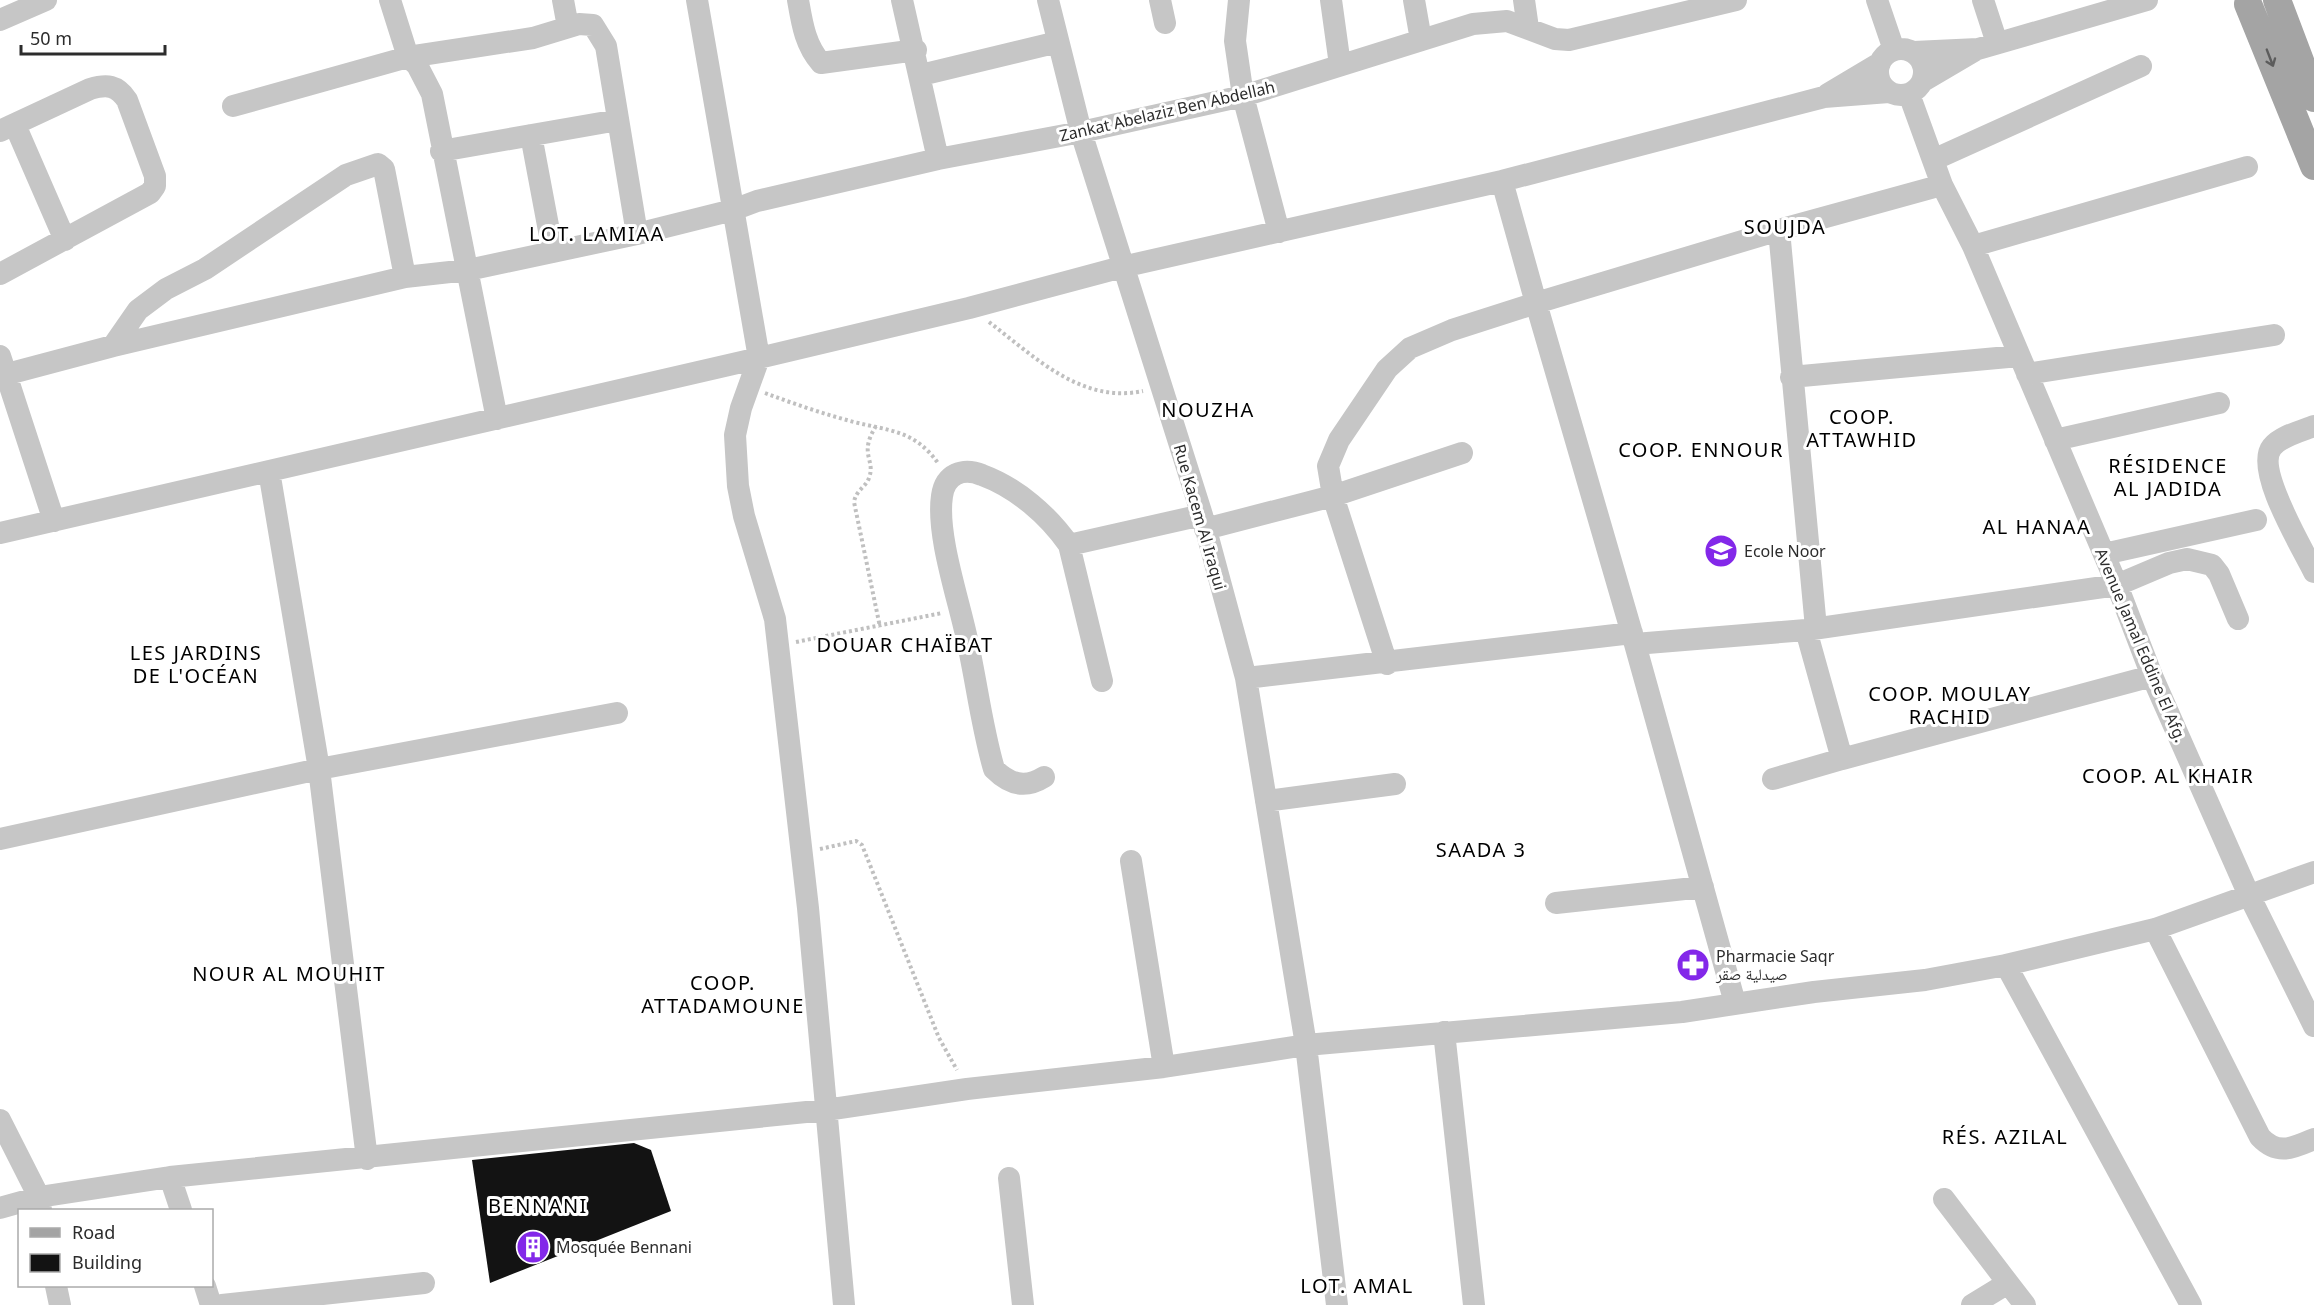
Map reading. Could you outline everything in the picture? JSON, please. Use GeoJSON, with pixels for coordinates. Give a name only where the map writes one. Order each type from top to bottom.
{"type":"FeatureCollection","features":[{"type":"Feature","properties":{"kind":"main road"},"geometry":{"type":"LineString","coordinates":[[2277,0],[2314,98]]}},
{"type":"Feature","properties":{"kind":"main road"},"geometry":{"type":"LineString","coordinates":[[2249,1],[2314,166]]}},
{"type":"Feature","properties":{"kind":"street"},"geometry":{"type":"LineString","coordinates":[[0,20],[46,0]]}},
{"type":"Feature","properties":{"kind":"street"},"geometry":{"type":"LineString","coordinates":[[390,0],[408,57],[417,64],[432,94],[441,151],[468,270],[497,419]]}},
{"type":"Feature","properties":{"kind":"street"},"geometry":{"type":"LineString","coordinates":[[563,0],[568,27]]}},
{"type":"Feature","properties":{"kind":"street"},"geometry":{"type":"LineString","coordinates":[[697,0],[759,358],[741,408],[735,435],[738,486],[744,516],[775,619],[802,854],[844,1305]]}},
{"type":"Feature","properties":{"kind":"street"},"geometry":{"type":"LineString","coordinates":[[798,0],[804,33],[812,53],[821,63],[916,50]]}},
{"type":"Feature","properties":{"kind":"street"},"geometry":{"type":"LineString","coordinates":[[902,0],[916,50],[938,159]]}},
{"type":"Feature","properties":{"kind":"street","name":"Rue Kacem Al Iraqui"},"geometry":{"type":"LineString","coordinates":[[1048,0],[1081,132],[1203,522],[1246,678],[1306,1045],[1337,1305]]}},
{"type":"Feature","properties":{"kind":"street"},"geometry":{"type":"LineString","coordinates":[[1160,0],[1165,23]]}},
{"type":"Feature","properties":{"kind":"street"},"geometry":{"type":"LineString","coordinates":[[1239,0],[1235,41],[1243,96],[1279,232]]}},
{"type":"Feature","properties":{"kind":"street"},"geometry":{"type":"LineString","coordinates":[[1330,0],[1341,65]]}},
{"type":"Feature","properties":{"kind":"street"},"geometry":{"type":"LineString","coordinates":[[1414,0],[1421,40]]}},
{"type":"Feature","properties":{"kind":"street"},"geometry":{"type":"LineString","coordinates":[[1524,0],[1528,28]]}},
{"type":"Feature","properties":{"kind":"street","name":"Zankat Abelaziz Ben Abdellah"},"geometry":{"type":"LineString","coordinates":[[2,369],[113,346],[405,277],[468,270],[637,234],[733,210],[757,201],[938,159],[1081,132],[1243,96],[1421,40],[1493,21],[1507,21],[1555,39],[1569,40],[1674,8],[1736,0]]}},
{"type":"Feature","properties":{"kind":"street"},"geometry":{"type":"LineString","coordinates":[[1877,0],[1896,55],[1880,82],[1907,89]]}},
{"type":"Feature","properties":{"kind":"street"},"geometry":{"type":"LineString","coordinates":[[1983,0],[1987,46]]}},
{"type":"Feature","properties":{"kind":"street"},"geometry":{"type":"LineString","coordinates":[[1824,97],[1896,55],[1987,46],[2147,0]]}},
{"type":"Feature","properties":{"kind":"street"},"geometry":{"type":"LineString","coordinates":[[232,106],[408,57],[533,38],[568,27],[593,25],[606,46],[637,234]]}},
{"type":"Feature","properties":{"kind":"street"},"geometry":{"type":"LineString","coordinates":[[921,75],[1058,42]]}},
{"type":"Feature","properties":{"kind":"street"},"geometry":{"type":"LineString","coordinates":[[0,533],[759,358],[969,308],[1122,267],[1502,181],[1824,97],[1907,89],[1987,46]]}},
{"type":"Feature","properties":{"kind":"street"},"geometry":{"type":"LineString","coordinates":[[1896,55],[1923,62],[1907,89]]}},
{"type":"Feature","properties":{"kind":"street"},"geometry":{"type":"LineString","coordinates":[[1933,160],[2141,66]]}},
{"type":"Feature","properties":{"kind":"street"},"geometry":{"type":"LineString","coordinates":[[0,274],[64,240],[150,193],[155,186],[155,176],[149,156],[127,100],[121,91],[103,86],[8,128],[64,240]]}},
{"type":"Feature","properties":{"kind":"street","name":"Avenue Jamal Eddine El Afg."},"geometry":{"type":"LineString","coordinates":[[1907,89],[1942,184],[1973,246],[2117,585],[2152,676],[2248,893],[2314,1026]]}},
{"type":"Feature","properties":{"kind":"street"},"geometry":{"type":"LineString","coordinates":[[441,151],[618,120]]}},
{"type":"Feature","properties":{"kind":"street"},"geometry":{"type":"LineString","coordinates":[[531,135],[553,252]]}},
{"type":"Feature","properties":{"kind":"street"},"geometry":{"type":"LineString","coordinates":[[113,346],[138,310],[166,289],[205,269],[346,175],[370,165],[378,164],[384,169],[405,277]]}},
{"type":"Feature","properties":{"kind":"street"},"geometry":{"type":"LineString","coordinates":[[1973,246],[2247,167]]}},
{"type":"Feature","properties":{"kind":"street"},"geometry":{"type":"LineString","coordinates":[[1502,181],[1634,639],[1735,1003]]}},
{"type":"Feature","properties":{"kind":"street"},"geometry":{"type":"LineString","coordinates":[[1387,664],[1333,496],[1328,466],[1339,440],[1370,393],[1395,362],[1410,348],[1452,330],[1536,303],[1942,184]]}},
{"type":"Feature","properties":{"kind":"street"},"geometry":{"type":"LineString","coordinates":[[1779,230],[1811,629],[1842,759]]}},
{"type":"Feature","properties":{"kind":"street"},"geometry":{"type":"LineString","coordinates":[[1791,377],[2023,365],[2274,335]]}},
{"type":"Feature","properties":{"kind":"street"},"geometry":{"type":"LineString","coordinates":[[2,369],[54,521]]}},
{"type":"Feature","properties":{"kind":"street"},"geometry":{"type":"LineString","coordinates":[[2055,440],[2219,403]]}},
{"type":"Feature","properties":{"kind":"street"},"geometry":{"type":"LineString","coordinates":[[2314,426],[2282,440],[2271,448],[2267,464],[2280,505],[2314,572]]}},
{"type":"Feature","properties":{"kind":"street"},"geometry":{"type":"LineString","coordinates":[[1069,545],[1203,522],[1333,496],[1462,453]]}},
{"type":"Feature","properties":{"kind":"street"},"geometry":{"type":"LineString","coordinates":[[1044,777],[1024,785],[1010,782],[994,769],[942,514],[942,495],[948,479],[957,472],[970,470],[991,478],[1041,512],[1069,545],[1102,681]]}},
{"type":"Feature","properties":{"kind":"street"},"geometry":{"type":"LineString","coordinates":[[269,471],[319,769],[367,1159]]}},
{"type":"Feature","properties":{"kind":"street"},"geometry":{"type":"LineString","coordinates":[[2104,554],[2256,520]]}},
{"type":"Feature","properties":{"kind":"street"},"geometry":{"type":"LineString","coordinates":[[1246,678],[1634,639],[1811,629],[2117,585],[2169,563],[2187,559],[2200,560],[2212,565],[2219,574],[2238,619]]}},
{"type":"Feature","properties":{"kind":"street"},"geometry":{"type":"LineString","coordinates":[[1773,780],[1842,759],[2152,676]]}},
{"type":"Feature","properties":{"kind":"street"},"geometry":{"type":"LineString","coordinates":[[0,838],[319,769],[617,712]]}},
{"type":"Feature","properties":{"kind":"street"},"geometry":{"type":"LineString","coordinates":[[1266,801],[1395,784]]}},
{"type":"Feature","properties":{"kind":"street"},"geometry":{"type":"LineString","coordinates":[[1131,861],[1164,1067]]}},
{"type":"Feature","properties":{"kind":"street"},"geometry":{"type":"LineString","coordinates":[[0,1208],[40,1204],[170,1177],[367,1159],[826,1110],[967,1089],[1164,1067],[1306,1045],[1682,1012],[1735,1003],[1925,980],[2006,965],[2155,928],[2248,893],[2314,872]]}},
{"type":"Feature","properties":{"kind":"street"},"geometry":{"type":"LineString","coordinates":[[1556,903],[1702,886]]}},
{"type":"Feature","properties":{"kind":"street"},"geometry":{"type":"LineString","coordinates":[[2155,928],[2260,1137],[2268,1145],[2278,1149],[2291,1149],[2314,1139]]}},
{"type":"Feature","properties":{"kind":"street"},"geometry":{"type":"LineString","coordinates":[[2006,965],[2191,1305]]}},
{"type":"Feature","properties":{"kind":"street"},"geometry":{"type":"LineString","coordinates":[[1444,1032],[1474,1305]]}},
{"type":"Feature","properties":{"kind":"street"},"geometry":{"type":"LineString","coordinates":[[0,1120],[40,1204]]}},
{"type":"Feature","properties":{"kind":"street"},"geometry":{"type":"LineString","coordinates":[[170,1177],[181,1209]]}},
{"type":"Feature","properties":{"kind":"street"},"geometry":{"type":"LineString","coordinates":[[1009,1178],[1023,1305]]}},
{"type":"Feature","properties":{"kind":"street"},"geometry":{"type":"LineString","coordinates":[[1944,1199],[2025,1305]]}},
{"type":"Feature","properties":{"kind":"street"},"geometry":{"type":"LineString","coordinates":[[222,1305],[314,1300],[424,1283]]}},
{"type":"Feature","properties":{"kind":"street"},"geometry":{"type":"LineString","coordinates":[[1972,1305],[2008,1283]]}},
{"type":"Feature","properties":{"kind":"street"},"geometry":{"type":"LineString","coordinates":[[56,1287],[60,1305]]}},
{"type":"Feature","properties":{"kind":"street"},"geometry":{"type":"LineString","coordinates":[[205,1287],[211,1305]]}},
{"type":"Feature","properties":{"kind":"path"},"geometry":{"type":"LineString","coordinates":[[969,308],[1052,370],[1099,393],[1121,395],[1161,387]]}},
{"type":"Feature","properties":{"kind":"path"},"geometry":{"type":"LineString","coordinates":[[750,387],[855,422],[892,429],[928,449],[948,479]]}},
{"type":"Feature","properties":{"kind":"path"},"geometry":{"type":"LineString","coordinates":[[876,426],[867,444],[866,455],[870,472],[868,480],[856,494],[854,502],[880,627]]}},
{"type":"Feature","properties":{"kind":"path"},"geometry":{"type":"LineString","coordinates":[[778,645],[880,627],[961,609]]}},
{"type":"Feature","properties":{"kind":"path"},"geometry":{"type":"LineString","coordinates":[[802,854],[860,841],[939,1038],[967,1089]]}},
{"type":"Feature","properties":{"kind":"building","name":"Mosquée Bennani"},"geometry":{"type":"Polygon","coordinates":[[[634,1143],[651,1150],[671,1211],[490,1283],[472,1160],[634,1143]]]}},
{"type":"Feature","properties":{"kind":"place","name":"Ecole Noor"},"geometry":{"type":"Point","coordinates":[1721,551]}},
{"type":"Feature","properties":{"kind":"place","name":"Pharmacie Saqr صيدلية صقر"},"geometry":{"type":"Point","coordinates":[1693,965]}},
{"type":"Feature","properties":{"kind":"place","name":"Mosquée Bennani"},"geometry":{"type":"Point","coordinates":[533,1247]}},
{"type":"Feature","properties":{"kind":"district","name":"SOUJDA"},"geometry":{"type":"Point","coordinates":[1785,227]}},
{"type":"Feature","properties":{"kind":"district","name":"LOT. LAMIAA"},"geometry":{"type":"Point","coordinates":[597,234]}},
{"type":"Feature","properties":{"kind":"district","name":"NOUZHA"},"geometry":{"type":"Point","coordinates":[1208,410]}},
{"type":"Feature","properties":{"kind":"district","name":"COOP. ATTAWHID"},"geometry":{"type":"Point","coordinates":[1862,428]}},
{"type":"Feature","properties":{"kind":"district","name":"COOP. ENNOUR"},"geometry":{"type":"Point","coordinates":[1701,450]}},
{"type":"Feature","properties":{"kind":"district","name":"RÉSIDENCE AL JADIDA"},"geometry":{"type":"Point","coordinates":[2168,478]}},
{"type":"Feature","properties":{"kind":"district","name":"AL HANAA"},"geometry":{"type":"Point","coordinates":[2037,527]}},
{"type":"Feature","properties":{"kind":"district","name":"DOUAR CHAÏBAT"},"geometry":{"type":"Point","coordinates":[905,645]}},
{"type":"Feature","properties":{"kind":"district","name":"LES JARDINS DE L'OCÉAN"},"geometry":{"type":"Point","coordinates":[196,664]}},
{"type":"Feature","properties":{"kind":"district","name":"COOP. MOULAY RACHID"},"geometry":{"type":"Point","coordinates":[1950,706]}},
{"type":"Feature","properties":{"kind":"district","name":"COOP. AL KHAIR"},"geometry":{"type":"Point","coordinates":[2168,776]}},
{"type":"Feature","properties":{"kind":"district","name":"SAADA 3"},"geometry":{"type":"Point","coordinates":[1481,850]}},
{"type":"Feature","properties":{"kind":"district","name":"NOUR AL MOUHIT"},"geometry":{"type":"Point","coordinates":[289,974]}},
{"type":"Feature","properties":{"kind":"district","name":"COOP. ATTADAMOUNE"},"geometry":{"type":"Point","coordinates":[723,994]}},
{"type":"Feature","properties":{"kind":"district","name":"RÉS. AZILAL"},"geometry":{"type":"Point","coordinates":[2005,1137]}},
{"type":"Feature","properties":{"kind":"district","name":"BENNANI"},"geometry":{"type":"Point","coordinates":[538,1206]}},
{"type":"Feature","properties":{"kind":"district","name":"LOT. AMAL"},"geometry":{"type":"Point","coordinates":[1357,1286]}}]}
